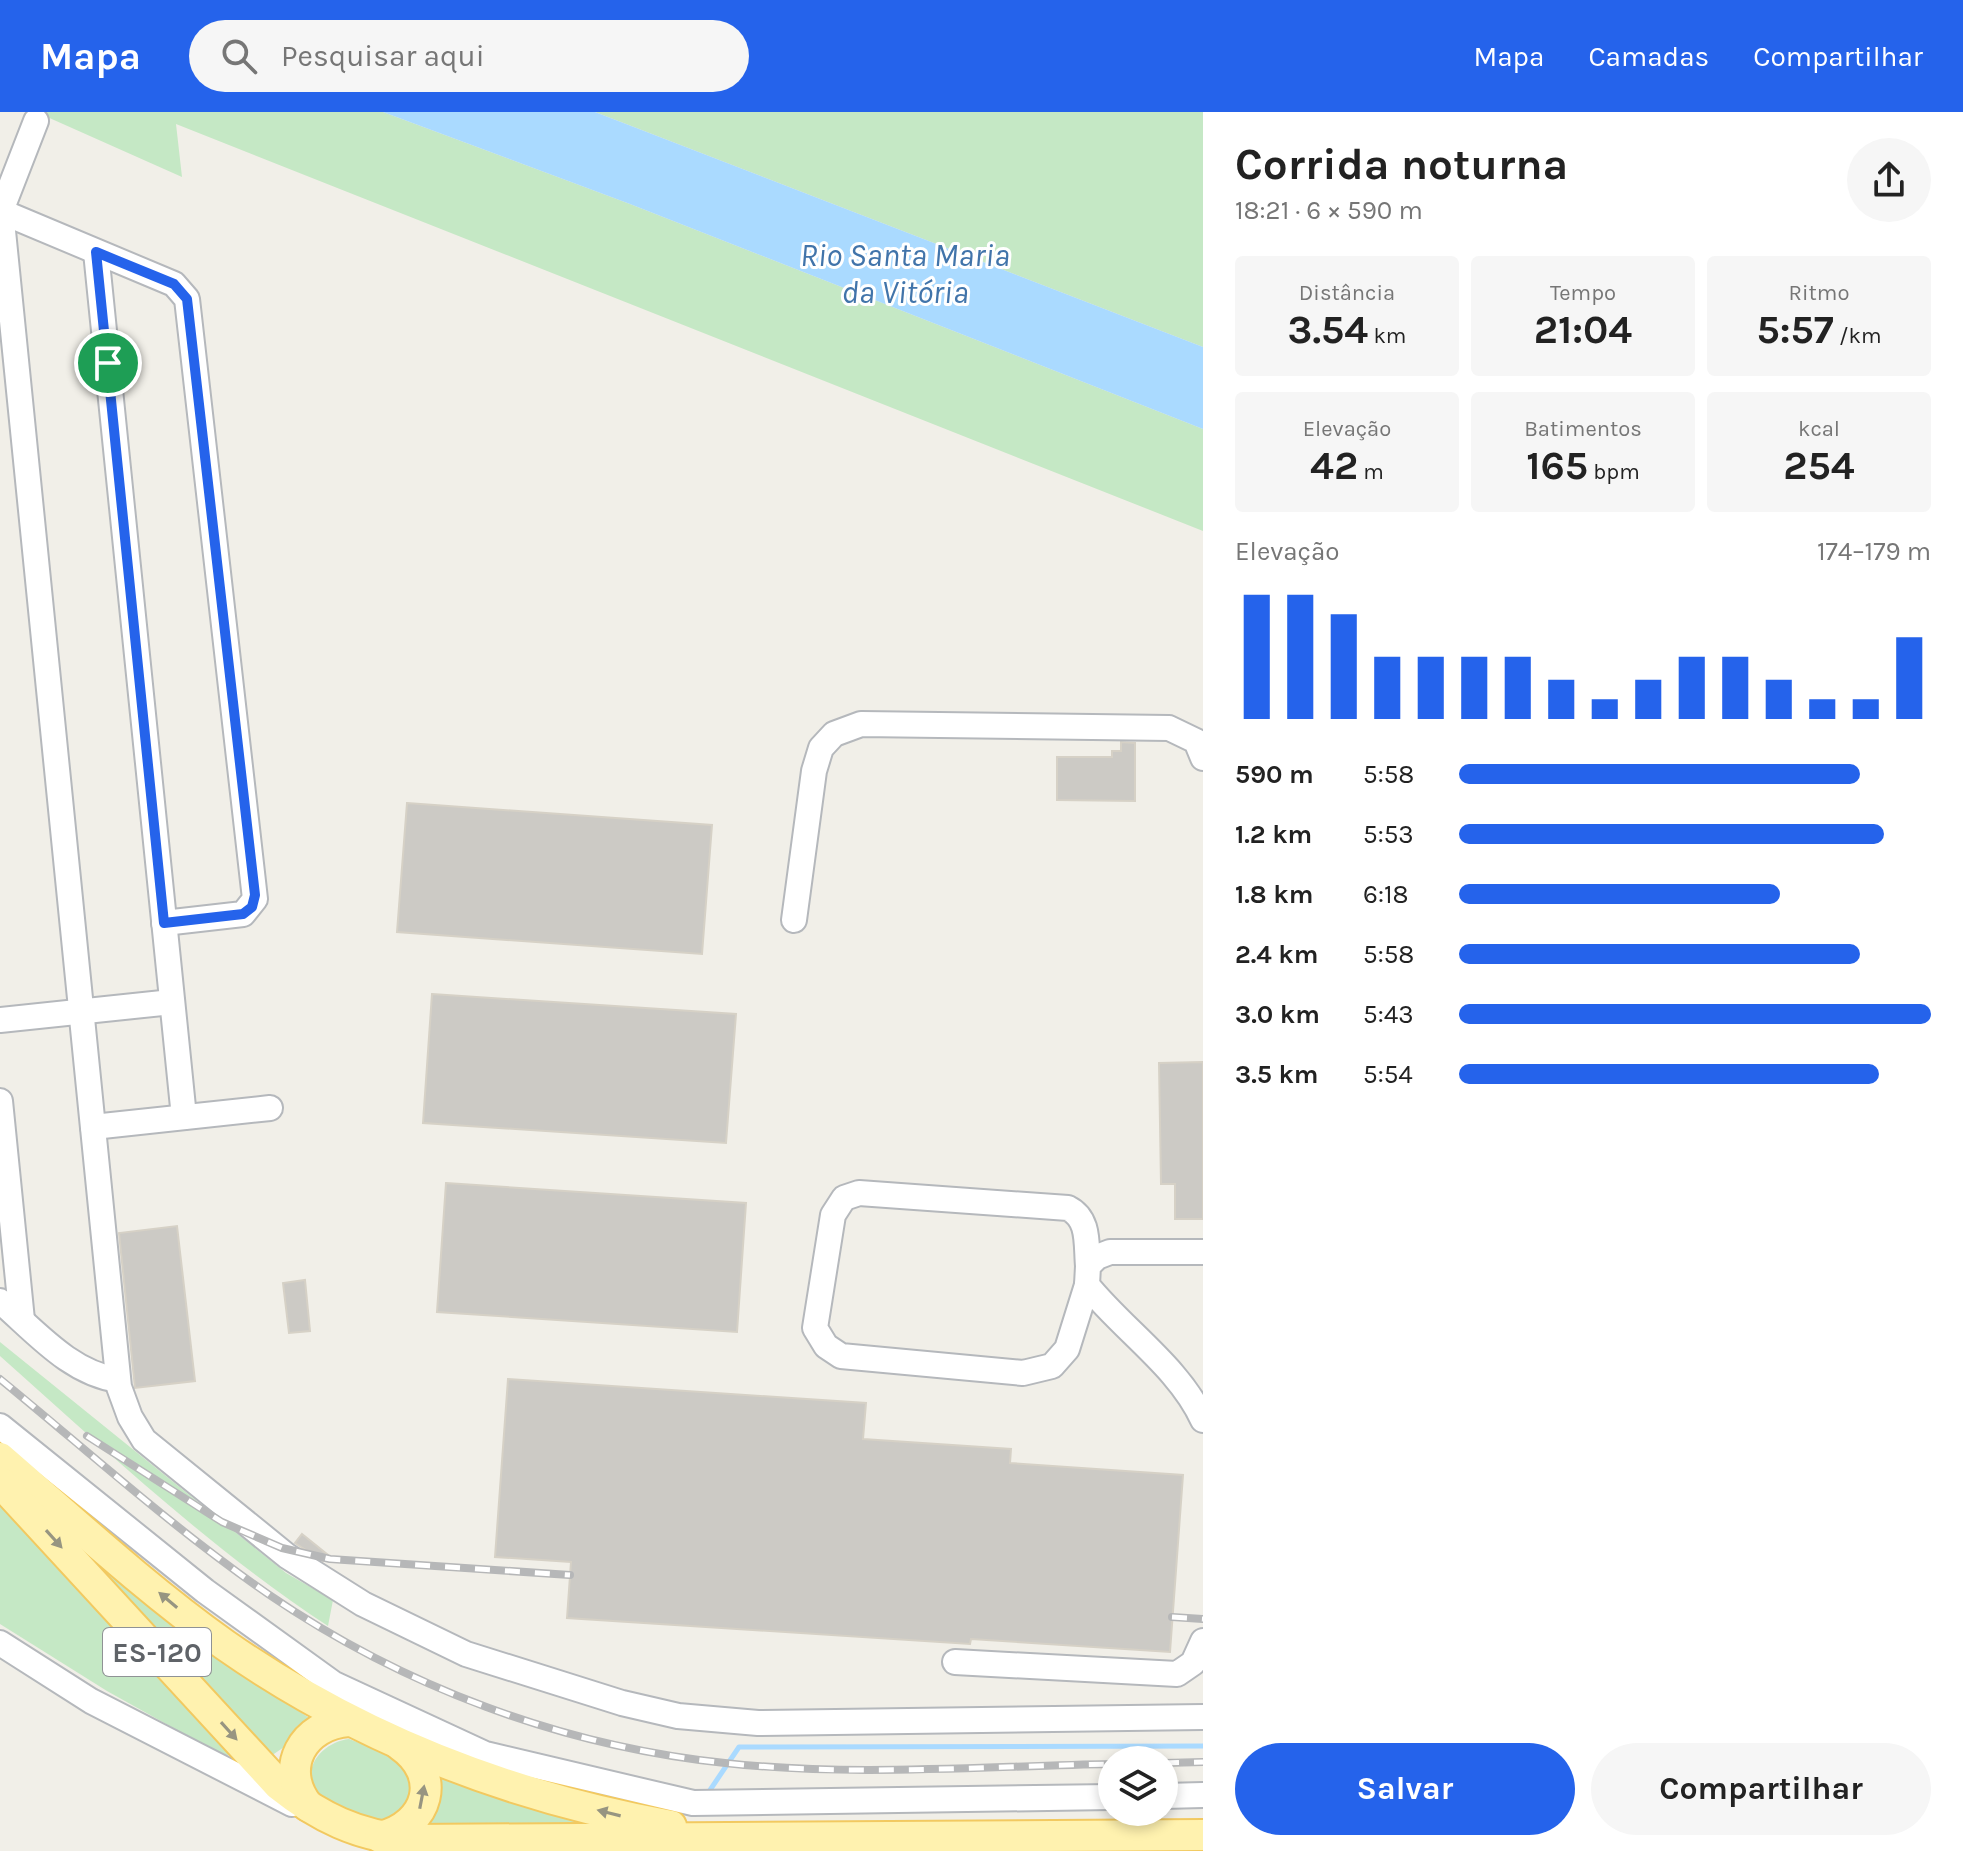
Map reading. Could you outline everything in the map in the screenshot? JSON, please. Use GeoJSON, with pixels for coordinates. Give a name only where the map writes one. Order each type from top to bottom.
{"type":"FeatureCollection","features":[{"type":"Feature","properties":{"kind":"main road","name":"ES-120"},"geometry":{"type":"LineString","coordinates":[[0,1458],[222,1643],[287,1686],[349,1721],[398,1744],[545,1798],[626,1818],[798,1839]]}},
{"type":"Feature","properties":{"kind":"main road","name":"ES-120"},"geometry":{"type":"LineString","coordinates":[[0,1482],[260,1781],[345,1827],[380,1837],[409,1840],[1203,1835]]}},
{"type":"Feature","properties":{"kind":"main road"},"geometry":{"type":"LineString","coordinates":[[320,1815],[307,1804],[298,1790],[294,1773],[296,1756],[316,1729],[332,1722],[349,1721]]}},
{"type":"Feature","properties":{"kind":"main road"},"geometry":{"type":"LineString","coordinates":[[380,1837],[409,1824],[425,1797],[420,1766],[398,1744]]}},
{"type":"Feature","properties":{"kind":"street"},"geometry":{"type":"LineString","coordinates":[[36,121],[0,211],[118,1380],[130,1417],[153,1450],[287,1556],[400,1624],[494,1664],[650,1710],[732,1722],[1203,1717]]}},
{"type":"Feature","properties":{"kind":"street"},"geometry":{"type":"LineString","coordinates":[[0,211],[174,284],[187,299],[255,895],[252,907],[243,914],[164,923]]}},
{"type":"Feature","properties":{"kind":"street"},"geometry":{"type":"LineString","coordinates":[[96,252],[184,1117]]}},
{"type":"Feature","properties":{"kind":"street"},"geometry":{"type":"LineString","coordinates":[[794,920],[814,771],[821,748],[834,734],[861,724],[924,722],[1169,728],[1196,741],[1203,758]]}},
{"type":"Feature","properties":{"kind":"street"},"geometry":{"type":"LineString","coordinates":[[0,1020],[172,1002]]}},
{"type":"Feature","properties":{"kind":"street"},"geometry":{"type":"LineString","coordinates":[[0,1101],[22,1320]]}},
{"type":"Feature","properties":{"kind":"street"},"geometry":{"type":"LineString","coordinates":[[93,1127],[270,1108]]}},
{"type":"Feature","properties":{"kind":"street"},"geometry":{"type":"LineString","coordinates":[[1203,1252],[1110,1252],[1097,1257],[1088,1275],[1067,1349],[1052,1366],[1023,1373],[841,1356],[826,1346],[815,1328],[833,1215],[844,1198],[859,1193],[1068,1208],[1080,1214],[1084,1223],[1088,1275],[1114,1318],[1193,1398],[1203,1420]]}},
{"type":"Feature","properties":{"kind":"street"},"geometry":{"type":"LineString","coordinates":[[0,1301],[80,1368],[118,1380]]}},
{"type":"Feature","properties":{"kind":"street"},"geometry":{"type":"LineString","coordinates":[[0,1426],[205,1591],[334,1684],[485,1754],[693,1803],[1098,1797]]}},
{"type":"Feature","properties":{"kind":"street"},"geometry":{"type":"LineString","coordinates":[[955,1662],[1177,1674],[1193,1663],[1203,1641]]}},
{"type":"Feature","properties":{"kind":"street"},"geometry":{"type":"LineString","coordinates":[[0,1643],[91,1701],[260,1781],[287,1770],[296,1756]]}},
{"type":"Feature","properties":{"kind":"street"},"geometry":{"type":"LineString","coordinates":[[1178,1796],[1203,1795]]}},
{"type":"Feature","properties":{"kind":"street"},"geometry":{"type":"LineString","coordinates":[[693,1803],[706,1830]]}},
{"type":"Feature","properties":{"kind":"green space"},"geometry":{"type":"Polygon","coordinates":[[[36,112],[383,112],[630,204],[1203,429],[1203,531],[176,124],[182,177],[36,112]]]}},
{"type":"Feature","properties":{"kind":"green space"},"geometry":{"type":"Polygon","coordinates":[[[595,112],[1203,112],[1203,347],[595,112]]]}},
{"type":"Feature","properties":{"kind":"green space"},"geometry":{"type":"Polygon","coordinates":[[[0,1342],[286,1573],[333,1600],[328,1626],[241,1564],[159,1497],[0,1356],[0,1342]]]}},
{"type":"Feature","properties":{"kind":"green space"},"geometry":{"type":"Polygon","coordinates":[[[0,1502],[234,1756],[220,1754],[107,1691],[0,1624],[0,1502]]]}},
{"type":"Feature","properties":{"kind":"green space"},"geometry":{"type":"Polygon","coordinates":[[[45,1508],[244,1673],[312,1720],[290,1743],[265,1760],[45,1508]]]}},
{"type":"Feature","properties":{"kind":"green space"},"geometry":{"type":"Polygon","coordinates":[[[349,1739],[391,1759],[408,1777],[410,1795],[407,1804],[395,1817],[377,1820],[346,1812],[325,1801],[314,1786],[311,1777],[316,1759],[330,1746],[349,1739]]]}},
{"type":"Feature","properties":{"kind":"green space"},"geometry":{"type":"Polygon","coordinates":[[[434,1768],[601,1825],[424,1829],[434,1768]]]}},
{"type":"Feature","properties":{"kind":"water","name":"Rio Santa Maria da Vitória"},"geometry":{"type":"Polygon","coordinates":[[[383,112],[595,112],[1203,347],[1203,429],[630,204],[383,112]]]}},
{"type":"Feature","properties":{"kind":"building"},"geometry":{"type":"Polygon","coordinates":[[[1121,742],[1135,743],[1135,801],[1057,800],[1057,757],[1112,757],[1112,751],[1121,751],[1121,742]]]}},
{"type":"Feature","properties":{"kind":"building"},"geometry":{"type":"Polygon","coordinates":[[[407,803],[712,825],[702,954],[397,932],[407,803]]]}},
{"type":"Feature","properties":{"kind":"building"},"geometry":{"type":"Polygon","coordinates":[[[432,994],[736,1014],[726,1143],[423,1123],[432,994]]]}},
{"type":"Feature","properties":{"kind":"building"},"geometry":{"type":"Polygon","coordinates":[[[1203,1062],[1203,1219],[1175,1219],[1175,1184],[1161,1184],[1159,1063],[1203,1062]]]}},
{"type":"Feature","properties":{"kind":"building"},"geometry":{"type":"Polygon","coordinates":[[[446,1183],[746,1203],[737,1332],[437,1312],[446,1183]]]}},
{"type":"Feature","properties":{"kind":"building"},"geometry":{"type":"Polygon","coordinates":[[[177,1226],[195,1381],[135,1388],[119,1233],[177,1226]]]}},
{"type":"Feature","properties":{"kind":"building"},"geometry":{"type":"Polygon","coordinates":[[[305,1280],[310,1331],[289,1333],[283,1283],[305,1280]]]}},
{"type":"Feature","properties":{"kind":"building"},"geometry":{"type":"Polygon","coordinates":[[[508,1379],[866,1403],[863,1439],[1011,1449],[1010,1463],[1183,1475],[1170,1652],[971,1639],[970,1644],[567,1618],[571,1562],[495,1557],[508,1379]]]}},
{"type":"Feature","properties":{"kind":"building"},"geometry":{"type":"Polygon","coordinates":[[[302,1534],[328,1555],[323,1561],[295,1543],[302,1534]]]}},
{"type":"Feature","properties":{"kind":"waterway"},"geometry":{"type":"LineString","coordinates":[[706,1796],[739,1747],[1203,1746]]}},
{"type":"Feature","properties":{"kind":"railway"},"geometry":{"type":"LineString","coordinates":[[0,1379],[165,1516],[268,1594],[374,1657],[486,1707],[604,1742],[664,1755],[725,1763],[870,1770],[1098,1764]]}},
{"type":"Feature","properties":{"kind":"railway"},"geometry":{"type":"LineString","coordinates":[[87,1436],[222,1522],[282,1548],[330,1559],[570,1575]]}},
{"type":"Feature","properties":{"kind":"railway"},"geometry":{"type":"LineString","coordinates":[[1172,1617],[1203,1619]]}},
{"type":"Feature","properties":{"kind":"railway"},"geometry":{"type":"LineString","coordinates":[[1178,1763],[1203,1762]]}},
{"type":"Feature","properties":{"kind":"route"},"geometry":{"type":"LineString","coordinates":[[96,252],[174,284],[187,299],[255,895],[252,907],[243,914],[164,923],[108,363],[96,252]]}}]}
